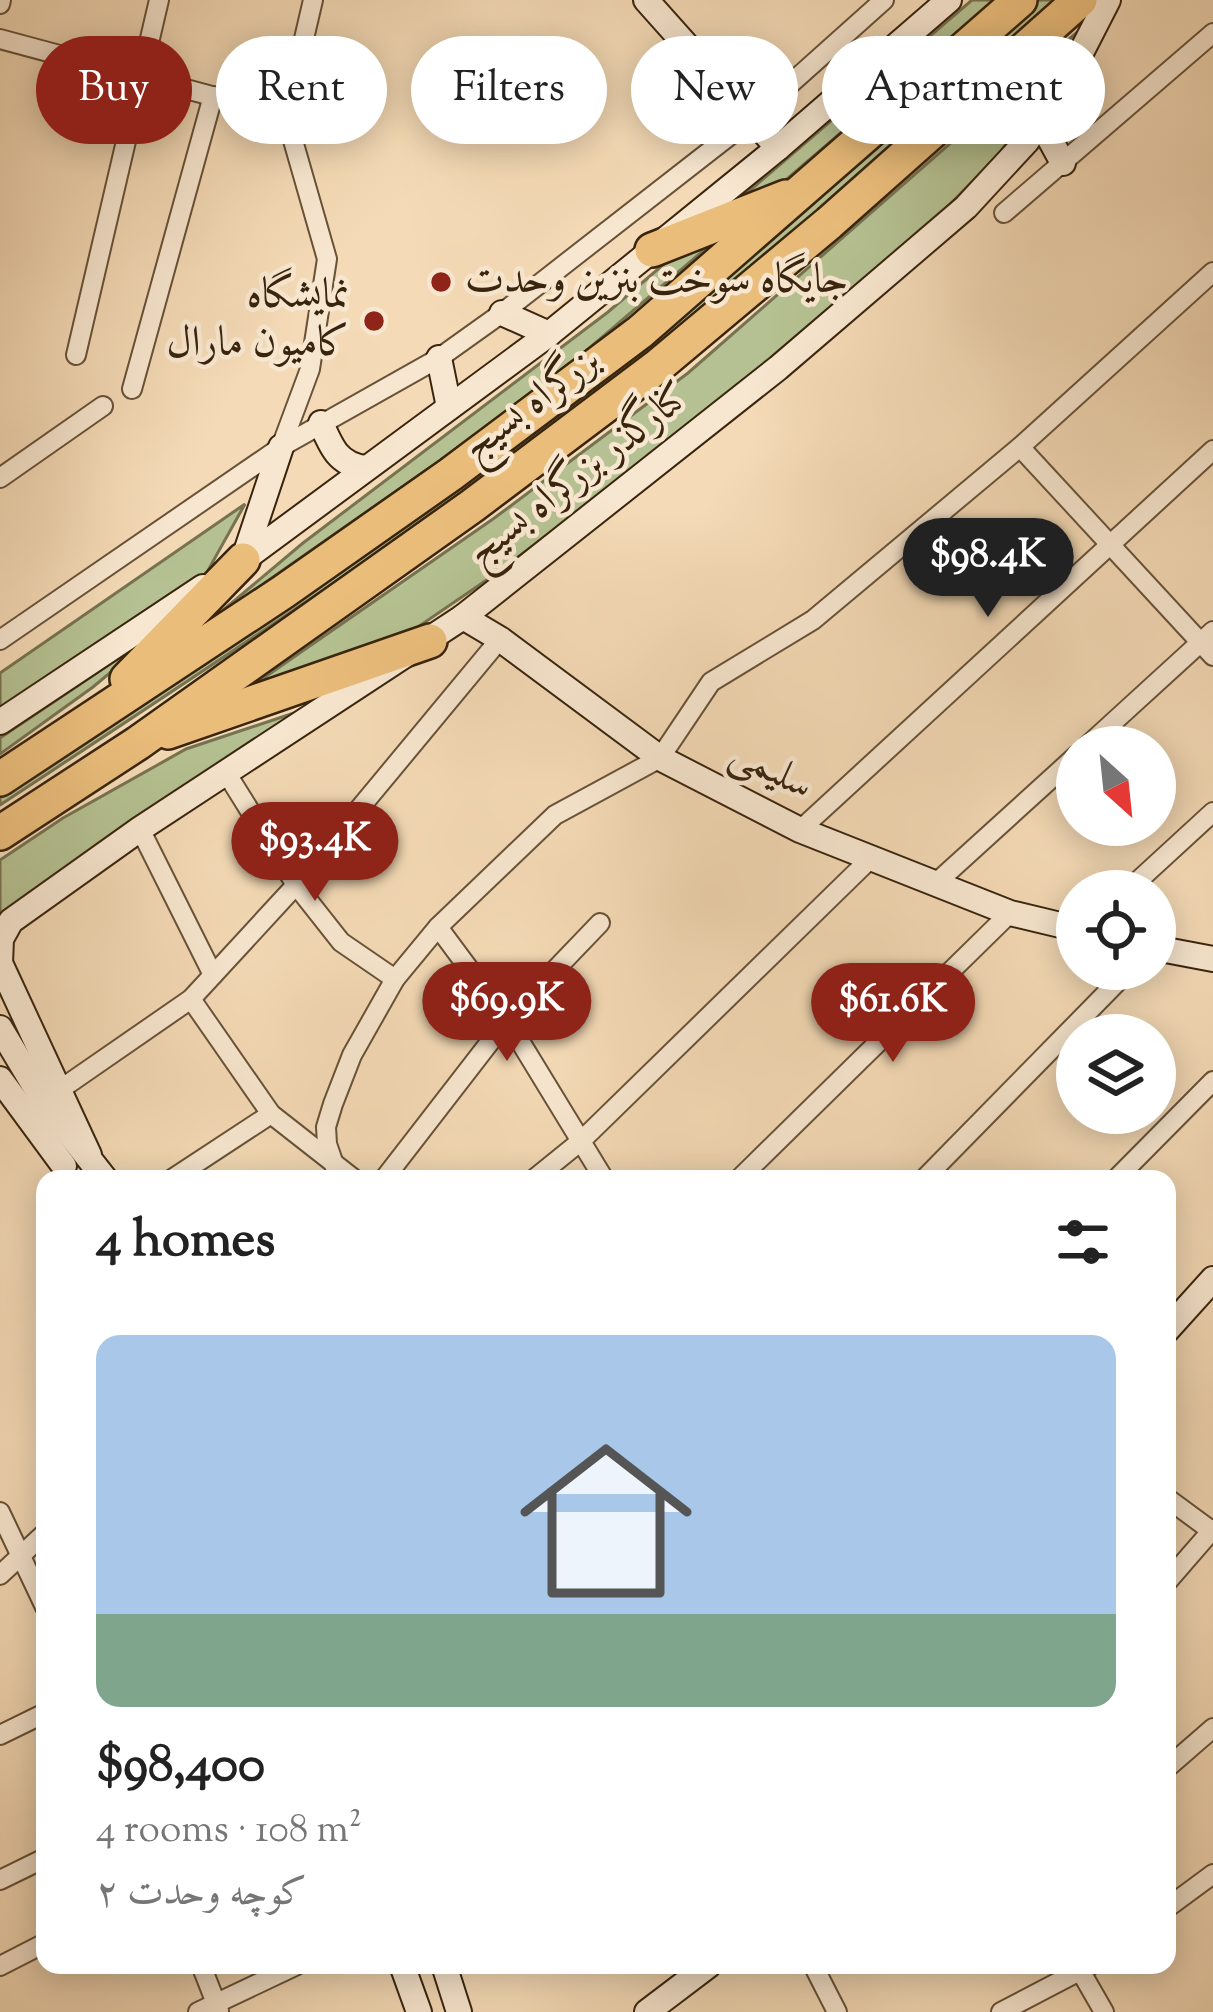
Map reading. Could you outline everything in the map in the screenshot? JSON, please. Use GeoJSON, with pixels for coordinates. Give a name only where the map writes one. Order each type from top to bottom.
{"type":"FeatureCollection","features":[{"type":"Feature","properties":{"kind":"highway","name":"بزرگراه بسیج"},"geometry":{"type":"LineString","coordinates":[[0,779],[451,473],[640,332],[1020,0]]}},
{"type":"Feature","properties":{"kind":"highway","name":"بزرگراه بسیج"},"geometry":{"type":"LineString","coordinates":[[0,833],[138,742],[472,506],[658,366],[830,223],[1080,0]]}},
{"type":"Feature","properties":{"kind":"highway"},"geometry":{"type":"LineString","coordinates":[[652,250],[810,187]]}},
{"type":"Feature","properties":{"kind":"highway"},"geometry":{"type":"LineString","coordinates":[[74,732],[243,560]]}},
{"type":"Feature","properties":{"kind":"highway"},"geometry":{"type":"LineString","coordinates":[[138,742],[430,641]]}},
{"type":"Feature","properties":{"kind":"street"},"geometry":{"type":"LineString","coordinates":[[151,36],[159,0]]}},
{"type":"Feature","properties":{"kind":"street"},"geometry":{"type":"LineString","coordinates":[[305,36],[313,0]]}},
{"type":"Feature","properties":{"kind":"street"},"geometry":{"type":"LineString","coordinates":[[646,0],[678,36]]}},
{"type":"Feature","properties":{"kind":"street"},"geometry":{"type":"LineString","coordinates":[[798,78],[884,0]]}},
{"type":"Feature","properties":{"kind":"street"},"geometry":{"type":"LineString","coordinates":[[0,722],[243,560],[549,334],[778,148],[949,0]]}},
{"type":"Feature","properties":{"kind":"street","name":"کنارگذر بزرگراه بسیج"},"geometry":{"type":"LineString","coordinates":[[1090,36],[1108,0]]}},
{"type":"Feature","properties":{"kind":"street"},"geometry":{"type":"LineString","coordinates":[[1004,213],[1213,33]]}},
{"type":"Feature","properties":{"kind":"street"},"geometry":{"type":"LineString","coordinates":[[0,39],[36,49]]}},
{"type":"Feature","properties":{"kind":"street"},"geometry":{"type":"LineString","coordinates":[[192,90],[216,97]]}},
{"type":"Feature","properties":{"kind":"street"},"geometry":{"type":"LineString","coordinates":[[132,389],[213,96]]}},
{"type":"Feature","properties":{"kind":"street"},"geometry":{"type":"LineString","coordinates":[[76,355],[126,144]]}},
{"type":"Feature","properties":{"kind":"street"},"geometry":{"type":"LineString","coordinates":[[243,560],[310,369],[327,260],[294,144]]}},
{"type":"Feature","properties":{"kind":"street"},"geometry":{"type":"LineString","coordinates":[[0,640],[281,447],[440,358],[720,144]]}},
{"type":"Feature","properties":{"kind":"street"},"geometry":{"type":"LineString","coordinates":[[774,144],[778,148]]}},
{"type":"Feature","properties":{"kind":"street","name":"کنارگذر بزرگراه بسیج"},"geometry":{"type":"LineString","coordinates":[[50,1095],[1,963],[1,938],[11,921],[140,829],[464,617],[760,382],[966,206],[1024,144]]}},
{"type":"Feature","properties":{"kind":"street"},"geometry":{"type":"LineString","coordinates":[[1052,144],[1063,164]]}},
{"type":"Feature","properties":{"kind":"street"},"geometry":{"type":"LineString","coordinates":[[337,1170],[326,1127],[352,1055],[395,980],[438,927],[555,815],[659,758],[711,682],[813,620],[1020,448],[1213,272]]}},
{"type":"Feature","properties":{"kind":"street"},"geometry":{"type":"LineString","coordinates":[[502,313],[549,334]]}},
{"type":"Feature","properties":{"kind":"street"},"geometry":{"type":"LineString","coordinates":[[440,358],[448,407]]}},
{"type":"Feature","properties":{"kind":"street"},"geometry":{"type":"LineString","coordinates":[[0,478],[103,406]]}},
{"type":"Feature","properties":{"kind":"street"},"geometry":{"type":"LineString","coordinates":[[321,423],[338,457],[350,466],[365,468]]}},
{"type":"Feature","properties":{"kind":"street"},"geometry":{"type":"LineString","coordinates":[[1020,448],[1108,545],[1209,643],[1110,726]]}},
{"type":"Feature","properties":{"kind":"street"},"geometry":{"type":"LineString","coordinates":[[800,830],[1213,450]]}},
{"type":"Feature","properties":{"kind":"street","name":"سلیمی"},"geometry":{"type":"LineString","coordinates":[[464,617],[659,758],[800,830],[1010,913],[1056,924]]}},
{"type":"Feature","properties":{"kind":"street"},"geometry":{"type":"LineString","coordinates":[[50,1095],[191,1000],[296,884],[500,639]]}},
{"type":"Feature","properties":{"kind":"street"},"geometry":{"type":"LineString","coordinates":[[226,774],[296,884],[341,942],[395,980]]}},
{"type":"Feature","properties":{"kind":"street"},"geometry":{"type":"LineString","coordinates":[[934,884],[1056,774]]}},
{"type":"Feature","properties":{"kind":"street"},"geometry":{"type":"LineString","coordinates":[[1150,870],[1213,812]]}},
{"type":"Feature","properties":{"kind":"street"},"geometry":{"type":"LineString","coordinates":[[140,829],[214,976]]}},
{"type":"Feature","properties":{"kind":"street"},"geometry":{"type":"LineString","coordinates":[[545,1170],[581,1141],[870,859]]}},
{"type":"Feature","properties":{"kind":"street"},"geometry":{"type":"LineString","coordinates":[[748,1170],[1010,913]]}},
{"type":"Feature","properties":{"kind":"street"},"geometry":{"type":"LineString","coordinates":[[391,1170],[508,1020],[600,923]]}},
{"type":"Feature","properties":{"kind":"street"},"geometry":{"type":"LineString","coordinates":[[438,927],[508,1020],[599,1170]]}},
{"type":"Feature","properties":{"kind":"street"},"geometry":{"type":"LineString","coordinates":[[1176,952],[1213,959]]}},
{"type":"Feature","properties":{"kind":"street"},"geometry":{"type":"LineString","coordinates":[[934,1170],[1110,990]]}},
{"type":"Feature","properties":{"kind":"street"},"geometry":{"type":"LineString","coordinates":[[191,1000],[271,1114],[336,1170]]}},
{"type":"Feature","properties":{"kind":"street"},"geometry":{"type":"LineString","coordinates":[[0,1028],[99,1170]]}},
{"type":"Feature","properties":{"kind":"street"},"geometry":{"type":"LineString","coordinates":[[0,1079],[67,1170]]}},
{"type":"Feature","properties":{"kind":"street"},"geometry":{"type":"LineString","coordinates":[[1125,1170],[1213,1081]]}},
{"type":"Feature","properties":{"kind":"street"},"geometry":{"type":"LineString","coordinates":[[50,1095],[68,1170]]}},
{"type":"Feature","properties":{"kind":"street"},"geometry":{"type":"LineString","coordinates":[[186,1170],[271,1114]]}},
{"type":"Feature","properties":{"kind":"street"},"geometry":{"type":"LineString","coordinates":[[1176,1320],[1213,1280]]}},
{"type":"Feature","properties":{"kind":"street"},"geometry":{"type":"LineString","coordinates":[[1176,1505],[1212,1531],[1176,1572]]}},
{"type":"Feature","properties":{"kind":"street"},"geometry":{"type":"LineString","coordinates":[[0,1512],[36,1590]]}},
{"type":"Feature","properties":{"kind":"street"},"geometry":{"type":"LineString","coordinates":[[0,1575],[36,1543]]}},
{"type":"Feature","properties":{"kind":"street"},"geometry":{"type":"LineString","coordinates":[[0,1735],[36,1717]]}},
{"type":"Feature","properties":{"kind":"street"},"geometry":{"type":"LineString","coordinates":[[1176,1760],[1213,1727]]}},
{"type":"Feature","properties":{"kind":"street"},"geometry":{"type":"LineString","coordinates":[[0,1880],[36,1862]]}},
{"type":"Feature","properties":{"kind":"street"},"geometry":{"type":"LineString","coordinates":[[1176,1901],[1213,1874]]}},
{"type":"Feature","properties":{"kind":"street"},"geometry":{"type":"LineString","coordinates":[[0,1966],[36,1948]]}},
{"type":"Feature","properties":{"kind":"street"},"geometry":{"type":"LineString","coordinates":[[205,1974],[218,2007]]}},
{"type":"Feature","properties":{"kind":"street"},"geometry":{"type":"LineString","coordinates":[[198,2012],[218,2007],[280,1974]]}},
{"type":"Feature","properties":{"kind":"street"},"geometry":{"type":"LineString","coordinates":[[405,1974],[419,2012]]}},
{"type":"Feature","properties":{"kind":"street"},"geometry":{"type":"LineString","coordinates":[[449,1974],[459,2012]]}},
{"type":"Feature","properties":{"kind":"street"},"geometry":{"type":"LineString","coordinates":[[647,2012],[697,1974]]}},
{"type":"Feature","properties":{"kind":"street"},"geometry":{"type":"LineString","coordinates":[[818,1974],[837,2012]]}},
{"type":"Feature","properties":{"kind":"street"},"geometry":{"type":"LineString","coordinates":[[1001,2012],[1070,1974]]}},
{"type":"Feature","properties":{"kind":"street"},"geometry":{"type":"LineString","coordinates":[[1086,1974],[1104,2012]]}},
{"type":"Feature","properties":{"kind":"green space"},"geometry":{"type":"Polygon","coordinates":[[[972,0],[996,0],[954,36],[930,36],[972,0]]]}},
{"type":"Feature","properties":{"kind":"green space"},"geometry":{"type":"Polygon","coordinates":[[[1039,0],[1054,0],[1014,36],[998,36],[1039,0]]]}},
{"type":"Feature","properties":{"kind":"green space"},"geometry":{"type":"Polygon","coordinates":[[[822,129],[822,144],[828,144],[579,357],[458,448],[210,621],[303,543],[608,312],[822,129]]]}},
{"type":"Feature","properties":{"kind":"green space"},"geometry":{"type":"Polygon","coordinates":[[[875,144],[894,144],[693,320],[525,448],[352,570],[0,805],[0,795],[645,347],[875,144]]]}},
{"type":"Feature","properties":{"kind":"green space"},"geometry":{"type":"Polygon","coordinates":[[[950,144],[1006,144],[923,232],[815,326],[637,469],[491,577],[396,642],[242,693],[493,519],[688,373],[950,144]]]}},
{"type":"Feature","properties":{"kind":"green space"},"geometry":{"type":"Polygon","coordinates":[[[245,504],[206,574],[0,712],[0,673],[245,504]]]}},
{"type":"Feature","properties":{"kind":"green space"},"geometry":{"type":"Polygon","coordinates":[[[165,627],[93,687],[0,754],[0,738],[165,627]]]}},
{"type":"Feature","properties":{"kind":"green space"},"geometry":{"type":"Polygon","coordinates":[[[300,711],[0,917],[0,860],[63,818],[186,749],[300,711]]]}},
{"type":"Feature","properties":{"kind":"place","name":"جایگاه سوخت بنزین وحدت"},"geometry":{"type":"Point","coordinates":[441,282]}},
{"type":"Feature","properties":{"kind":"place","name":"نمایشگاه کامیون مارال"},"geometry":{"type":"Point","coordinates":[374,321]}}]}
